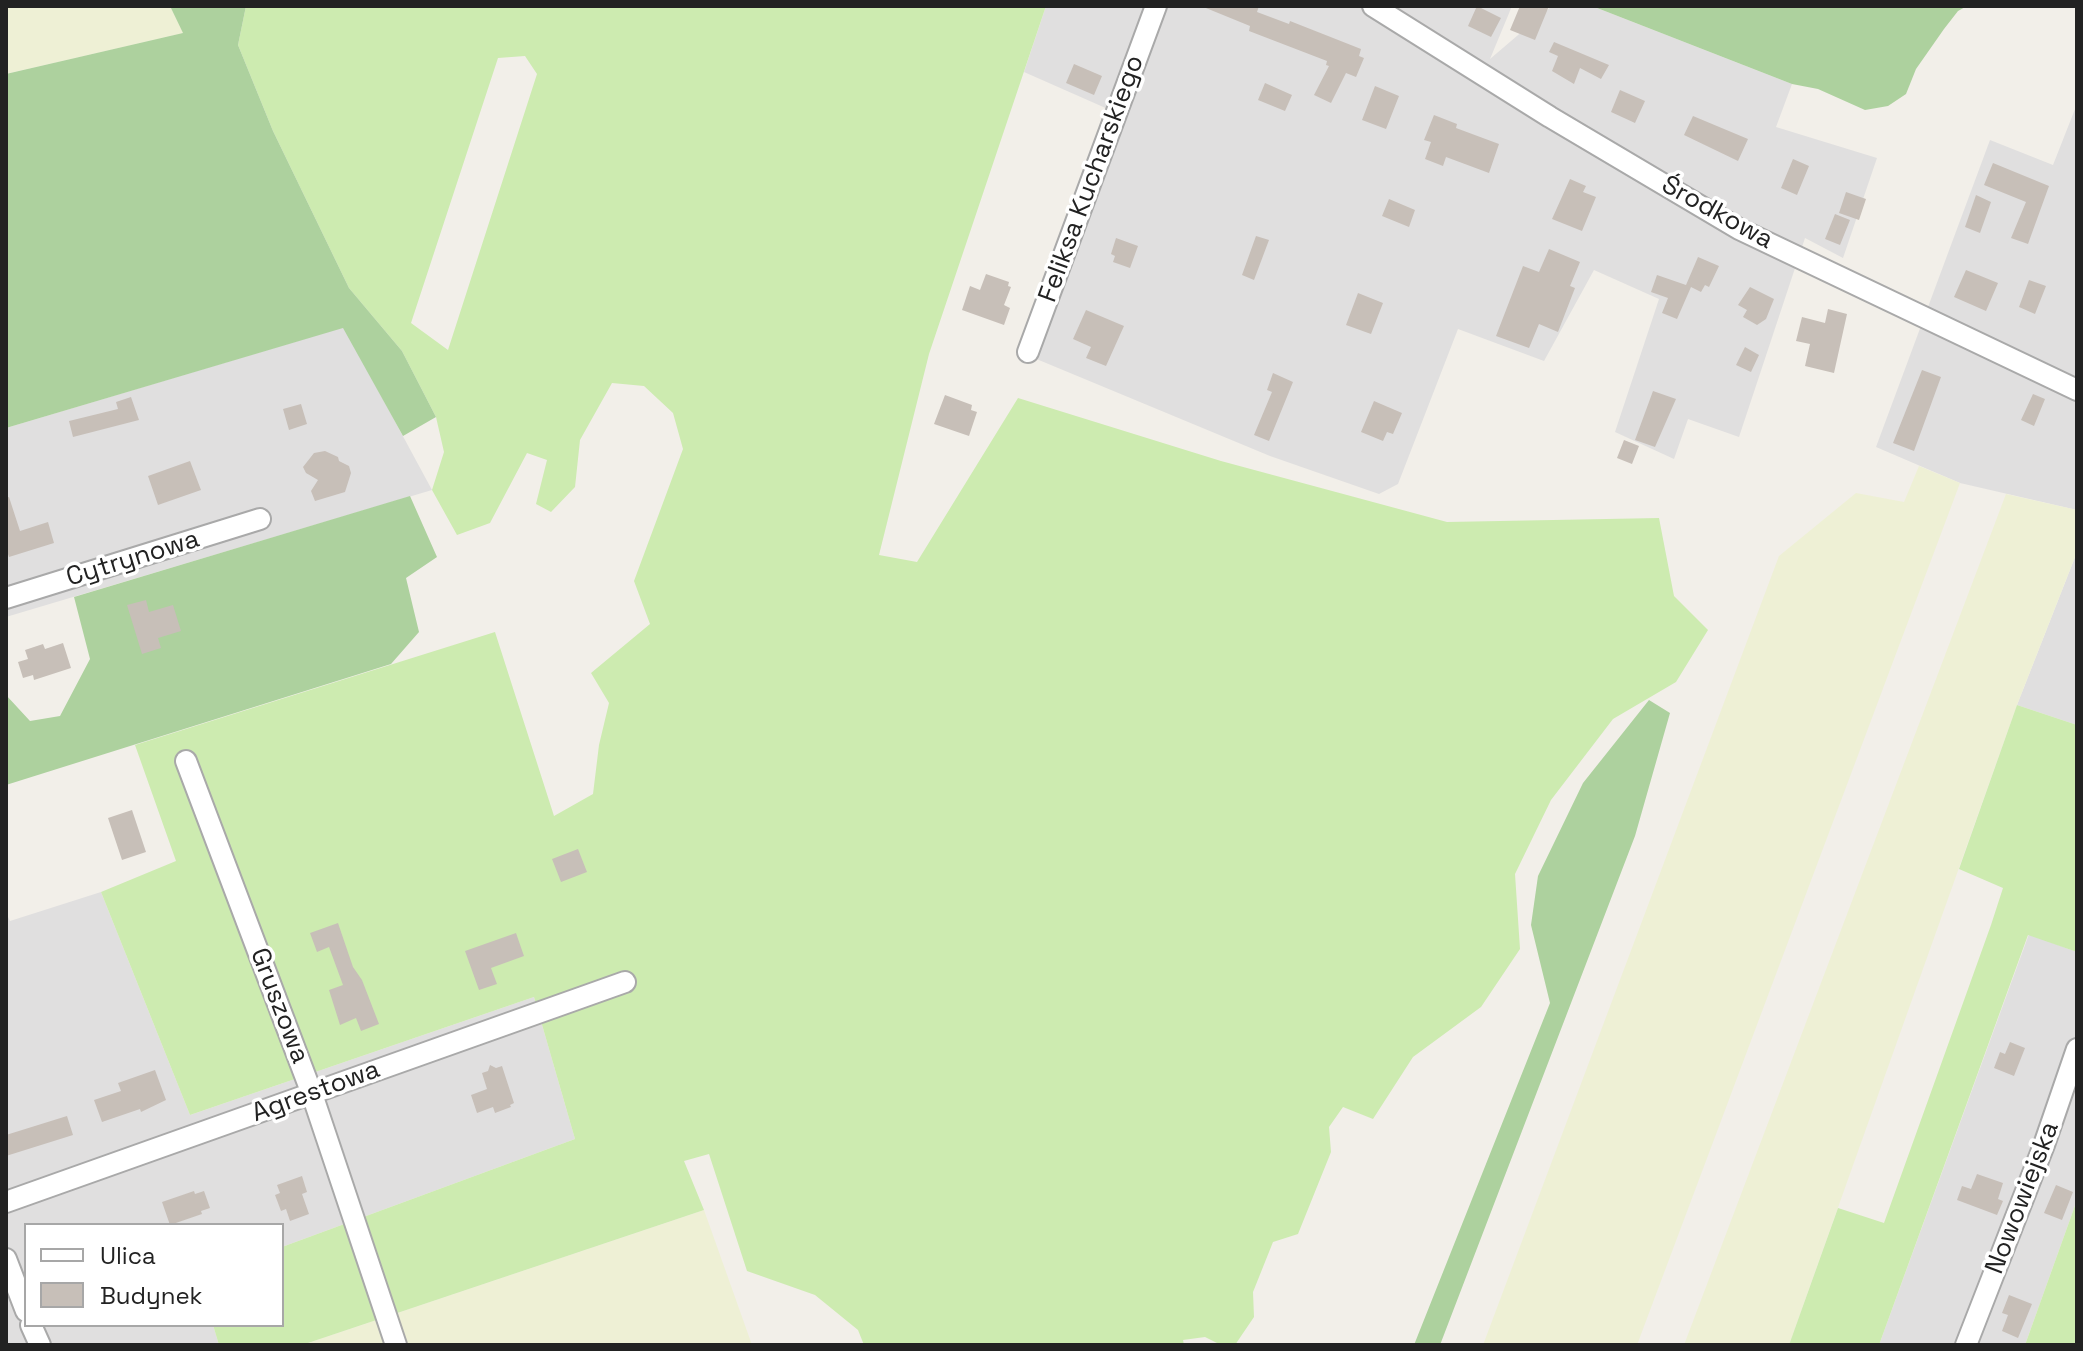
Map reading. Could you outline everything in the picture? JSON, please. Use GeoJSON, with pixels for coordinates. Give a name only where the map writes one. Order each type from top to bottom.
{"type":"FeatureCollection","features":[{"type":"Feature","properties":{"kind":"street","name":"Feliksa Kucharskiego"},"geometry":{"type":"LineString","coordinates":[[1028,352],[1156,6]]}},
{"type":"Feature","properties":{"kind":"street","name":"Środkowa"},"geometry":{"type":"LineString","coordinates":[[1373,6],[1550,117],[1739,229],[2077,390]]}},
{"type":"Feature","properties":{"kind":"street","name":"Cytrynowa"},"geometry":{"type":"LineString","coordinates":[[6,598],[260,519]]}},
{"type":"Feature","properties":{"kind":"street","name":"Gruszowa"},"geometry":{"type":"LineString","coordinates":[[186,761],[312,1094],[396,1345]]}},
{"type":"Feature","properties":{"kind":"street","name":"Agrestowa"},"geometry":{"type":"LineString","coordinates":[[6,1202],[625,982]]}},
{"type":"Feature","properties":{"kind":"street","name":"Nowowiejska"},"geometry":{"type":"LineString","coordinates":[[1966,1345],[2044,1145],[2077,1049]]}},
{"type":"Feature","properties":{"kind":"street"},"geometry":{"type":"LineString","coordinates":[[6,1259],[24,1306]]}},
{"type":"Feature","properties":{"kind":"shaded area"},"geometry":{"type":"Polygon","coordinates":[[[1046,6],[1512,6],[1490,59],[1552,6],[1592,6],[1792,84],[1776,127],[1877,158],[1843,258],[1805,238],[1739,437],[1688,419],[1674,459],[1615,432],[1659,299],[1594,270],[1544,361],[1458,329],[1398,484],[1379,494],[1270,456],[1034,358],[1126,117],[1024,72],[1046,6]]]}},
{"type":"Feature","properties":{"kind":"shaded area"},"geometry":{"type":"Polygon","coordinates":[[[2077,104],[2077,510],[1960,483],[1876,447],[1990,140],[2053,165],[2077,104]]]}},
{"type":"Feature","properties":{"kind":"shaded area"},"geometry":{"type":"Polygon","coordinates":[[[344,327],[432,490],[6,617],[6,428],[344,327]]]}},
{"type":"Feature","properties":{"kind":"shaded area"},"geometry":{"type":"Polygon","coordinates":[[[2077,552],[2077,725],[2017,705],[2077,552]]]}},
{"type":"Feature","properties":{"kind":"shaded area"},"geometry":{"type":"Polygon","coordinates":[[[101,892],[190,1115],[534,997],[575,1139],[284,1246],[284,1223],[24,1223],[24,1327],[214,1327],[219,1345],[6,1345],[6,913],[10,921],[101,892]]]}},
{"type":"Feature","properties":{"kind":"shaded area"},"geometry":{"type":"Polygon","coordinates":[[[2029,934],[2077,952],[2077,1200],[2025,1345],[1879,1345],[2029,934]]]}},
{"type":"Feature","properties":{"kind":"green space"},"geometry":{"type":"Polygon","coordinates":[[[6,6],[170,6],[184,33],[6,74],[6,6]]]}},
{"type":"Feature","properties":{"kind":"green space"},"geometry":{"type":"Polygon","coordinates":[[[170,6],[246,6],[238,45],[273,131],[349,288],[402,351],[436,417],[403,436],[343,328],[6,428],[6,74],[183,33],[170,6]]]}},
{"type":"Feature","properties":{"kind":"green space"},"geometry":{"type":"Polygon","coordinates":[[[246,6],[1046,6],[929,354],[879,555],[917,562],[1018,398],[1221,461],[1447,522],[1659,518],[1674,596],[1708,630],[1676,682],[1613,719],[1551,800],[1515,874],[1520,949],[1481,1007],[1413,1057],[1373,1119],[1343,1107],[1329,1127],[1331,1152],[1298,1234],[1273,1242],[1253,1292],[1254,1317],[1235,1345],[1221,1345],[1205,1337],[1183,1340],[1184,1345],[864,1345],[858,1330],[815,1295],[747,1271],[709,1154],[684,1161],[704,1210],[302,1345],[219,1345],[214,1327],[284,1327],[284,1246],[575,1139],[534,997],[190,1115],[101,892],[176,861],[135,745],[495,632],[554,816],[593,794],[599,745],[609,703],[591,673],[650,624],[634,581],[683,449],[673,413],[644,386],[612,383],[580,440],[575,487],[551,512],[536,504],[547,460],[527,453],[490,523],[457,535],[432,490],[444,452],[436,417],[402,351],[349,288],[273,131],[238,45],[246,6]],[[525,56],[498,58],[411,323],[448,350],[537,74],[525,56]]]}},
{"type":"Feature","properties":{"kind":"green space"},"geometry":{"type":"Polygon","coordinates":[[[1592,6],[1967,6],[1958,11],[1916,69],[1906,94],[1888,106],[1865,110],[1818,89],[1792,84],[1592,6]]]}},
{"type":"Feature","properties":{"kind":"green space"},"geometry":{"type":"Polygon","coordinates":[[[1919,466],[1960,483],[1637,1345],[1483,1345],[1779,556],[1856,493],[1904,502],[1919,466]]]}},
{"type":"Feature","properties":{"kind":"green space"},"geometry":{"type":"Polygon","coordinates":[[[2006,494],[2077,510],[2077,552],[2017,705],[1789,1345],[1684,1345],[2006,494]]]}},
{"type":"Feature","properties":{"kind":"green space"},"geometry":{"type":"Polygon","coordinates":[[[410,496],[437,557],[406,578],[419,632],[391,664],[6,785],[6,695],[30,721],[60,716],[90,659],[74,597],[410,496]]]}},
{"type":"Feature","properties":{"kind":"green space"},"geometry":{"type":"Polygon","coordinates":[[[1649,700],[1670,713],[1635,836],[1440,1345],[1414,1345],[1550,1003],[1531,925],[1538,876],[1583,783],[1649,700]]]}},
{"type":"Feature","properties":{"kind":"green space"},"geometry":{"type":"Polygon","coordinates":[[[2017,705],[2077,725],[2077,952],[2028,935],[1879,1345],[1789,1345],[1838,1208],[1884,1223],[1991,925],[2003,888],[1959,869],[2017,705]]]}},
{"type":"Feature","properties":{"kind":"green space"},"geometry":{"type":"Polygon","coordinates":[[[2077,1200],[2077,1345],[2025,1345],[2077,1200]]]}},
{"type":"Feature","properties":{"kind":"green space"},"geometry":{"type":"Polygon","coordinates":[[[704,1210],[752,1345],[302,1345],[704,1210]]]}},
{"type":"Feature","properties":{"kind":"building"},"geometry":{"type":"Polygon","coordinates":[[[1201,6],[1259,6],[1257,12],[1289,24],[1290,21],[1361,49],[1359,56],[1364,58],[1356,77],[1346,73],[1331,103],[1314,95],[1329,66],[1326,65],[1327,61],[1249,31],[1250,26],[1201,6]]]}},
{"type":"Feature","properties":{"kind":"building"},"geometry":{"type":"Polygon","coordinates":[[[1477,6],[1501,18],[1491,37],[1468,26],[1477,6]]]}},
{"type":"Feature","properties":{"kind":"building"},"geometry":{"type":"Polygon","coordinates":[[[1520,6],[1549,6],[1535,40],[1510,30],[1520,6]]]}},
{"type":"Feature","properties":{"kind":"building"},"geometry":{"type":"Polygon","coordinates":[[[1554,42],[1609,65],[1601,79],[1580,68],[1574,84],[1552,71],[1558,56],[1549,52],[1554,42]]]}},
{"type":"Feature","properties":{"kind":"building"},"geometry":{"type":"Polygon","coordinates":[[[1074,64],[1102,76],[1094,95],[1066,83],[1074,64]]]}},
{"type":"Feature","properties":{"kind":"building"},"geometry":{"type":"Polygon","coordinates":[[[1265,83],[1292,95],[1285,111],[1258,100],[1265,83]]]}},
{"type":"Feature","properties":{"kind":"building"},"geometry":{"type":"Polygon","coordinates":[[[1375,86],[1399,96],[1386,129],[1362,120],[1375,86]]]}},
{"type":"Feature","properties":{"kind":"building"},"geometry":{"type":"Polygon","coordinates":[[[1620,90],[1645,101],[1635,123],[1611,112],[1620,90]]]}},
{"type":"Feature","properties":{"kind":"building"},"geometry":{"type":"Polygon","coordinates":[[[1434,115],[1457,124],[1456,128],[1499,144],[1489,173],[1446,157],[1443,166],[1425,159],[1431,142],[1424,140],[1434,115]]]}},
{"type":"Feature","properties":{"kind":"building"},"geometry":{"type":"Polygon","coordinates":[[[1693,116],[1748,139],[1738,161],[1684,135],[1693,116]]]}},
{"type":"Feature","properties":{"kind":"building"},"geometry":{"type":"Polygon","coordinates":[[[1793,159],[1809,166],[1797,195],[1781,188],[1793,159]]]}},
{"type":"Feature","properties":{"kind":"building"},"geometry":{"type":"Polygon","coordinates":[[[1993,163],[2049,186],[2028,244],[2011,238],[2026,202],[1984,185],[1993,163]]]}},
{"type":"Feature","properties":{"kind":"building"},"geometry":{"type":"Polygon","coordinates":[[[1570,179],[1586,186],[1583,192],[1596,197],[1582,231],[1552,219],[1570,179]]]}},
{"type":"Feature","properties":{"kind":"building"},"geometry":{"type":"Polygon","coordinates":[[[1846,192],[1866,199],[1859,220],[1839,213],[1846,192]]]}},
{"type":"Feature","properties":{"kind":"building"},"geometry":{"type":"Polygon","coordinates":[[[1976,195],[1991,202],[1980,233],[1965,227],[1976,195]]]}},
{"type":"Feature","properties":{"kind":"building"},"geometry":{"type":"Polygon","coordinates":[[[1389,199],[1415,210],[1409,227],[1382,216],[1389,199]]]}},
{"type":"Feature","properties":{"kind":"building"},"geometry":{"type":"Polygon","coordinates":[[[1835,214],[1850,220],[1840,245],[1825,239],[1835,214]]]}},
{"type":"Feature","properties":{"kind":"building"},"geometry":{"type":"Polygon","coordinates":[[[1256,236],[1269,240],[1254,280],[1242,275],[1256,236]]]}},
{"type":"Feature","properties":{"kind":"building"},"geometry":{"type":"Polygon","coordinates":[[[1116,238],[1138,246],[1130,268],[1113,262],[1115,256],[1111,254],[1116,238]]]}},
{"type":"Feature","properties":{"kind":"building"},"geometry":{"type":"Polygon","coordinates":[[[1549,249],[1580,262],[1570,286],[1575,288],[1558,332],[1539,324],[1529,348],[1496,336],[1523,266],[1539,272],[1549,249]]]}},
{"type":"Feature","properties":{"kind":"building"},"geometry":{"type":"Polygon","coordinates":[[[1698,257],[1719,266],[1709,287],[1705,285],[1701,292],[1691,287],[1677,319],[1662,313],[1668,298],[1651,292],[1657,275],[1686,285],[1698,257]]]}},
{"type":"Feature","properties":{"kind":"building"},"geometry":{"type":"Polygon","coordinates":[[[1966,270],[1998,283],[1986,311],[1954,297],[1966,270]]]}},
{"type":"Feature","properties":{"kind":"building"},"geometry":{"type":"Polygon","coordinates":[[[986,274],[1009,282],[1008,286],[1011,287],[1004,305],[1010,308],[1004,325],[962,310],[970,286],[980,290],[986,274]]]}},
{"type":"Feature","properties":{"kind":"building"},"geometry":{"type":"Polygon","coordinates":[[[2029,280],[2046,286],[2035,314],[2019,307],[2029,280]]]}},
{"type":"Feature","properties":{"kind":"building"},"geometry":{"type":"Polygon","coordinates":[[[1750,287],[1774,299],[1766,319],[1757,325],[1743,317],[1747,310],[1738,305],[1750,287]]]}},
{"type":"Feature","properties":{"kind":"building"},"geometry":{"type":"Polygon","coordinates":[[[1358,293],[1383,303],[1371,334],[1346,325],[1358,293]]]}},
{"type":"Feature","properties":{"kind":"building"},"geometry":{"type":"Polygon","coordinates":[[[1828,309],[1847,314],[1834,373],[1805,366],[1810,344],[1796,341],[1802,317],[1825,323],[1828,309]]]}},
{"type":"Feature","properties":{"kind":"building"},"geometry":{"type":"Polygon","coordinates":[[[1086,310],[1124,326],[1106,366],[1086,358],[1091,347],[1073,339],[1086,310]]]}},
{"type":"Feature","properties":{"kind":"building"},"geometry":{"type":"Polygon","coordinates":[[[1745,347],[1759,355],[1751,372],[1736,365],[1745,347]]]}},
{"type":"Feature","properties":{"kind":"building"},"geometry":{"type":"Polygon","coordinates":[[[1922,370],[1941,377],[1914,451],[1893,443],[1922,370]]]}},
{"type":"Feature","properties":{"kind":"building"},"geometry":{"type":"Polygon","coordinates":[[[1273,373],[1293,382],[1269,441],[1254,435],[1272,392],[1267,390],[1273,373]]]}},
{"type":"Feature","properties":{"kind":"building"},"geometry":{"type":"Polygon","coordinates":[[[1653,391],[1676,399],[1655,447],[1635,440],[1653,391]]]}},
{"type":"Feature","properties":{"kind":"building"},"geometry":{"type":"Polygon","coordinates":[[[2033,394],[2045,399],[2034,426],[2021,420],[2033,394]]]}},
{"type":"Feature","properties":{"kind":"building"},"geometry":{"type":"Polygon","coordinates":[[[945,395],[972,405],[971,410],[977,412],[969,436],[934,424],[945,395]]]}},
{"type":"Feature","properties":{"kind":"building"},"geometry":{"type":"Polygon","coordinates":[[[131,397],[139,420],[73,437],[69,421],[118,409],[116,402],[131,397]]]}},
{"type":"Feature","properties":{"kind":"building"},"geometry":{"type":"Polygon","coordinates":[[[1374,401],[1402,413],[1393,434],[1387,432],[1383,441],[1361,432],[1374,401]]]}},
{"type":"Feature","properties":{"kind":"building"},"geometry":{"type":"Polygon","coordinates":[[[301,404],[307,424],[289,430],[283,409],[301,404]]]}},
{"type":"Feature","properties":{"kind":"building"},"geometry":{"type":"Polygon","coordinates":[[[1624,440],[1639,446],[1632,464],[1617,458],[1624,440]]]}},
{"type":"Feature","properties":{"kind":"building"},"geometry":{"type":"Polygon","coordinates":[[[325,451],[349,466],[351,473],[345,492],[315,501],[311,491],[318,480],[306,473],[303,467],[314,453],[325,451]]]}},
{"type":"Feature","properties":{"kind":"building"},"geometry":{"type":"Polygon","coordinates":[[[190,461],[201,490],[158,505],[148,476],[190,461]]]}},
{"type":"Feature","properties":{"kind":"building"},"geometry":{"type":"Polygon","coordinates":[[[9,497],[20,531],[48,522],[54,543],[9,557],[6,548],[6,498],[9,497]]]}},
{"type":"Feature","properties":{"kind":"building"},"geometry":{"type":"Polygon","coordinates":[[[146,600],[149,612],[173,605],[181,631],[158,638],[161,648],[142,654],[127,605],[146,600]]]}},
{"type":"Feature","properties":{"kind":"building"},"geometry":{"type":"Polygon","coordinates":[[[63,643],[71,668],[34,680],[33,675],[23,678],[18,662],[28,659],[25,650],[43,644],[45,649],[63,643]]]}},
{"type":"Feature","properties":{"kind":"building"},"geometry":{"type":"Polygon","coordinates":[[[132,810],[146,852],[122,860],[108,818],[132,810]]]}},
{"type":"Feature","properties":{"kind":"building"},"geometry":{"type":"Polygon","coordinates":[[[578,849],[587,872],[561,882],[552,859],[578,849]]]}},
{"type":"Feature","properties":{"kind":"building"},"geometry":{"type":"Polygon","coordinates":[[[338,923],[353,967],[362,980],[379,1024],[361,1031],[356,1018],[340,1025],[329,990],[343,985],[329,947],[317,952],[310,933],[338,923]]]}},
{"type":"Feature","properties":{"kind":"building"},"geometry":{"type":"Polygon","coordinates":[[[516,933],[524,956],[491,968],[497,984],[479,990],[465,951],[516,933]]]}},
{"type":"Feature","properties":{"kind":"building"},"geometry":{"type":"Polygon","coordinates":[[[2010,1042],[2025,1048],[2014,1076],[1994,1068],[2000,1052],[2005,1054],[2010,1042]]]}},
{"type":"Feature","properties":{"kind":"building"},"geometry":{"type":"Polygon","coordinates":[[[490,1065],[496,1068],[502,1066],[514,1103],[495,1113],[493,1107],[477,1113],[471,1095],[487,1089],[482,1073],[488,1071],[490,1065]]]}},
{"type":"Feature","properties":{"kind":"building"},"geometry":{"type":"Polygon","coordinates":[[[155,1070],[166,1100],[141,1112],[140,1109],[102,1122],[94,1100],[121,1091],[118,1083],[155,1070]]]}},
{"type":"Feature","properties":{"kind":"building"},"geometry":{"type":"Polygon","coordinates":[[[67,1116],[73,1135],[6,1156],[6,1135],[67,1116]]]}},
{"type":"Feature","properties":{"kind":"building"},"geometry":{"type":"Polygon","coordinates":[[[1977,1174],[2003,1183],[1998,1199],[2003,1201],[1997,1215],[1957,1200],[1962,1186],[1971,1189],[1977,1174]]]}},
{"type":"Feature","properties":{"kind":"building"},"geometry":{"type":"Polygon","coordinates":[[[302,1176],[307,1192],[302,1194],[309,1214],[290,1221],[286,1209],[281,1211],[275,1195],[280,1193],[277,1185],[302,1176]]]}},
{"type":"Feature","properties":{"kind":"building"},"geometry":{"type":"Polygon","coordinates":[[[2056,1185],[2073,1192],[2062,1220],[2044,1213],[2056,1185]]]}},
{"type":"Feature","properties":{"kind":"building"},"geometry":{"type":"Polygon","coordinates":[[[194,1191],[195,1194],[204,1191],[210,1208],[201,1211],[202,1214],[169,1223],[162,1202],[194,1191]]]}},
{"type":"Feature","properties":{"kind":"building"},"geometry":{"type":"Polygon","coordinates":[[[2009,1295],[2032,1304],[2018,1338],[2002,1331],[2008,1315],[2002,1313],[2009,1295]]]}}]}
